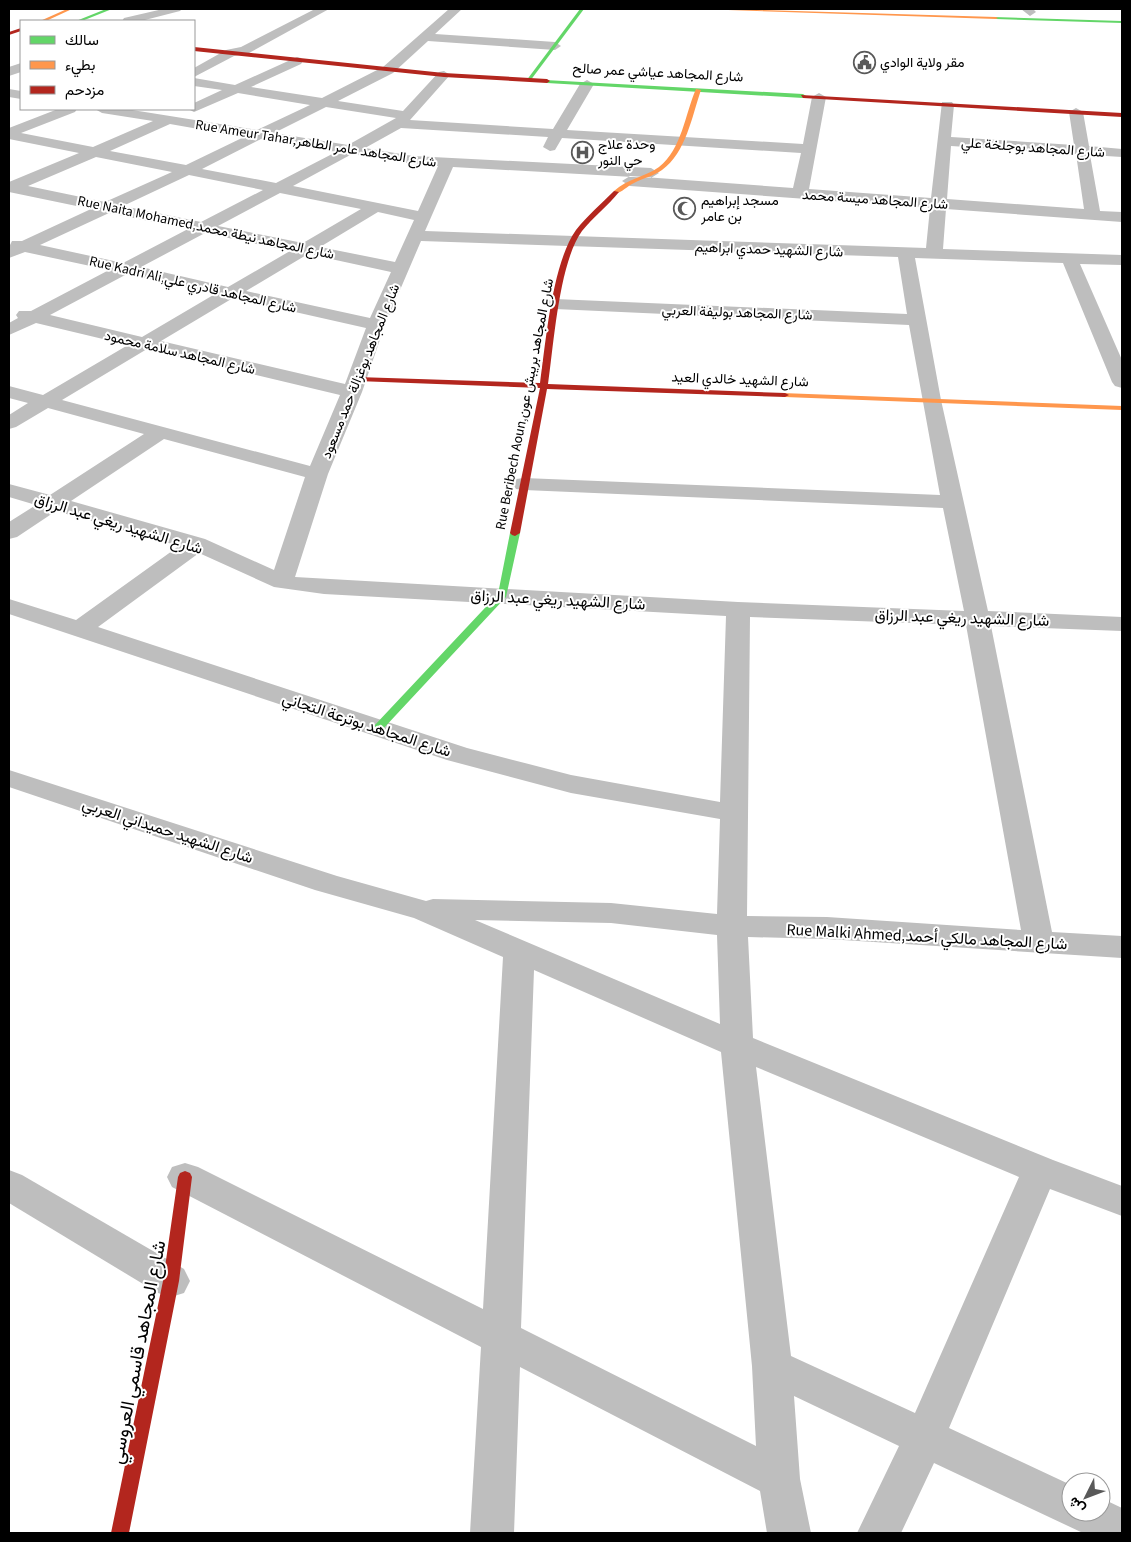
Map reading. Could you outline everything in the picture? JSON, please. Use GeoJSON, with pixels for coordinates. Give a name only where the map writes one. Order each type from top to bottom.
{"type":"FeatureCollection","features":[{"type":"Feature","properties":{"kind":"street"},"geometry":{"type":"LineString","coordinates":[[44,20],[70,9]]}},
{"type":"Feature","properties":{"kind":"street"},"geometry":{"type":"LineString","coordinates":[[81,20],[109,9]]}},
{"type":"Feature","properties":{"kind":"street"},"geometry":{"type":"LineString","coordinates":[[132,20],[176,9]]}},
{"type":"Feature","properties":{"kind":"street"},"geometry":{"type":"LineString","coordinates":[[195,71],[230,53],[244,50],[323,9]]}},
{"type":"Feature","properties":{"kind":"street"},"geometry":{"type":"LineString","coordinates":[[13,248],[186,171],[388,70],[456,9]]}},
{"type":"Feature","properties":{"kind":"street"},"geometry":{"type":"LineString","coordinates":[[528,80],[582,9]]}},
{"type":"Feature","properties":{"kind":"street"},"geometry":{"type":"LineString","coordinates":[[728,9],[1122,22]]}},
{"type":"Feature","properties":{"kind":"street"},"geometry":{"type":"LineString","coordinates":[[929,9],[1029,10],[1122,15]]}},
{"type":"Feature","properties":{"kind":"street"},"geometry":{"type":"LineString","coordinates":[[425,37],[555,46]]}},
{"type":"Feature","properties":{"kind":"street","name":"شارع المجاهد عياشي عمر صالح"},"geometry":{"type":"LineString","coordinates":[[195,49],[444,75],[1122,115]]}},
{"type":"Feature","properties":{"kind":"street"},"geometry":{"type":"LineString","coordinates":[[195,107],[297,61]]}},
{"type":"Feature","properties":{"kind":"street"},"geometry":{"type":"LineString","coordinates":[[9,330],[278,189],[403,120],[444,75]]}},
{"type":"Feature","properties":{"kind":"street"},"geometry":{"type":"LineString","coordinates":[[195,82],[324,103],[403,120],[557,134],[808,149]]}},
{"type":"Feature","properties":{"kind":"street"},"geometry":{"type":"LineString","coordinates":[[540,167],[587,84]]}},
{"type":"Feature","properties":{"kind":"street","name":"Rue Beribech Aoun,شارع المجاهد بريبش عون"},"geometry":{"type":"LineString","coordinates":[[503,595],[544,386],[556,304],[567,255],[579,231],[629,181],[651,173],[665,164],[678,140],[698,90]]}},
{"type":"Feature","properties":{"kind":"street"},"geometry":{"type":"LineString","coordinates":[[800,194],[818,97]]}},
{"type":"Feature","properties":{"kind":"street"},"geometry":{"type":"LineString","coordinates":[[934,254],[947,105]]}},
{"type":"Feature","properties":{"kind":"street"},"geometry":{"type":"LineString","coordinates":[[10,132],[67,110]]}},
{"type":"Feature","properties":{"kind":"street","name":"Rue Ameur Tahar,شارع المجاهد عامر الطاهر"},"geometry":{"type":"LineString","coordinates":[[122,110],[168,120],[349,151],[447,163],[651,173]]}},
{"type":"Feature","properties":{"kind":"street"},"geometry":{"type":"LineString","coordinates":[[11,188],[95,153],[188,110]]}},
{"type":"Feature","properties":{"kind":"street"},"geometry":{"type":"LineString","coordinates":[[1076,112],[1084,150],[1093,215]]}},
{"type":"Feature","properties":{"kind":"street"},"geometry":{"type":"LineString","coordinates":[[10,132],[95,153],[425,217]]}},
{"type":"Feature","properties":{"kind":"street","name":"شارع المجاهد بوجلخة علي"},"geometry":{"type":"LineString","coordinates":[[944,141],[1122,153]]}},
{"type":"Feature","properties":{"kind":"street","name":"شارع المجاهد بوغزالة حمد مسعود"},"geometry":{"type":"LineString","coordinates":[[282,582],[317,474],[354,386],[376,325],[425,217],[447,163]]}},
{"type":"Feature","properties":{"kind":"street","name":"شارع المجاهد ميسة محمد"},"geometry":{"type":"LineString","coordinates":[[629,181],[1122,217]]}},
{"type":"Feature","properties":{"kind":"street","name":"Rue Naita Mohamed,شارع المجاهد نيطة محمد"},"geometry":{"type":"LineString","coordinates":[[11,188],[110,206],[402,269]]}},
{"type":"Feature","properties":{"kind":"street"},"geometry":{"type":"LineString","coordinates":[[9,423],[234,293],[376,207]]}},
{"type":"Feature","properties":{"kind":"street","name":"شارع الشهيد حمدي ابراهيم"},"geometry":{"type":"LineString","coordinates":[[416,236],[573,243],[1122,260]]}},
{"type":"Feature","properties":{"kind":"street","name":"Rue Kadri Ali,شارع المجاهد قادري علي"},"geometry":{"type":"LineString","coordinates":[[13,248],[125,269],[376,325]]}},
{"type":"Feature","properties":{"kind":"street"},"geometry":{"type":"LineString","coordinates":[[906,253],[931,400],[977,617],[1039,942]]}},
{"type":"Feature","properties":{"kind":"street"},"geometry":{"type":"LineString","coordinates":[[1070,259],[1122,382]]}},
{"type":"Feature","properties":{"kind":"street","name":"شارع المجاهد بوليفة العربي"},"geometry":{"type":"LineString","coordinates":[[556,304],[918,320]]}},
{"type":"Feature","properties":{"kind":"street","name":"شارع المجاهد سلامة محمود"},"geometry":{"type":"LineString","coordinates":[[9,312],[147,344],[354,386]]}},
{"type":"Feature","properties":{"kind":"street","name":"شارع الشهيد خالدي العيد"},"geometry":{"type":"LineString","coordinates":[[354,386],[544,386],[1122,408]]}},
{"type":"Feature","properties":{"kind":"street"},"geometry":{"type":"LineString","coordinates":[[9,392],[317,474]]}},
{"type":"Feature","properties":{"kind":"street"},"geometry":{"type":"LineString","coordinates":[[9,532],[161,432]]}},
{"type":"Feature","properties":{"kind":"street"},"geometry":{"type":"LineString","coordinates":[[524,484],[952,502]]}},
{"type":"Feature","properties":{"kind":"street","name":"شارع الشهيد ريغي عبد الرزاق"},"geometry":{"type":"LineString","coordinates":[[9,490],[197,544],[282,582],[324,587],[503,595],[738,609],[1122,624]]}},
{"type":"Feature","properties":{"kind":"street"},"geometry":{"type":"LineString","coordinates":[[80,629],[197,544]]}},
{"type":"Feature","properties":{"kind":"street"},"geometry":{"type":"LineString","coordinates":[[378,728],[503,595]]}},
{"type":"Feature","properties":{"kind":"street","name":"شارع المجاهد بوترعة التجاني"},"geometry":{"type":"LineString","coordinates":[[9,606],[457,754],[571,784],[734,813]]}},
{"type":"Feature","properties":{"kind":"street"},"geometry":{"type":"LineString","coordinates":[[738,609],[732,926],[738,1045],[772,1366],[779,1479],[790,1533]]}},
{"type":"Feature","properties":{"kind":"street","name":"شارع الشهيد حميداني العربي"},"geometry":{"type":"LineString","coordinates":[[9,778],[326,883],[424,911],[738,1045],[1040,1170],[1122,1201]]}},
{"type":"Feature","properties":{"kind":"street","name":"Rue Malki Ahmed,شارع المجاهد مالكي أحمد"},"geometry":{"type":"LineString","coordinates":[[424,911],[452,908],[611,913],[732,926],[827,928],[1122,947]]}},
{"type":"Feature","properties":{"kind":"street"},"geometry":{"type":"LineString","coordinates":[[492,1533],[503,1340],[519,950]]}},
{"type":"Feature","properties":{"kind":"street"},"geometry":{"type":"LineString","coordinates":[[879,1533],[924,1439],[1040,1170]]}},
{"type":"Feature","properties":{"kind":"street"},"geometry":{"type":"LineString","coordinates":[[185,1177],[779,1479]]}},
{"type":"Feature","properties":{"kind":"street","name":"شارع المجاهد قاسمي العروسي"},"geometry":{"type":"LineString","coordinates":[[120,1533],[171,1281],[185,1177]]}},
{"type":"Feature","properties":{"kind":"street"},"geometry":{"type":"LineString","coordinates":[[9,1185],[171,1281]]}},
{"type":"Feature","properties":{"kind":"street"},"geometry":{"type":"LineString","coordinates":[[772,1366],[924,1439],[1061,1501]]}},
{"type":"Feature","properties":{"kind":"street"},"geometry":{"type":"LineString","coordinates":[[1106,1522],[1122,1529]]}},
{"type":"Feature","properties":{"kind":"traffic: fast"},"geometry":{"type":"LineString","coordinates":[[81,20],[110,9]]}},
{"type":"Feature","properties":{"kind":"traffic: fast"},"geometry":{"type":"LineString","coordinates":[[528,80],[582,9]]}},
{"type":"Feature","properties":{"kind":"traffic: fast"},"geometry":{"type":"LineString","coordinates":[[996,18],[1122,22]]}},
{"type":"Feature","properties":{"kind":"traffic: fast"},"geometry":{"type":"LineString","coordinates":[[547,81],[803,96]]}},
{"type":"Feature","properties":{"kind":"traffic: fast"},"geometry":{"type":"LineString","coordinates":[[378,728],[503,595],[515,533]]}},
{"type":"Feature","properties":{"kind":"traffic: slow"},"geometry":{"type":"LineString","coordinates":[[44,20],[70,9]]}},
{"type":"Feature","properties":{"kind":"traffic: slow"},"geometry":{"type":"LineString","coordinates":[[728,9],[996,18]]}},
{"type":"Feature","properties":{"kind":"traffic: slow"},"geometry":{"type":"LineString","coordinates":[[616,192],[626,184],[656,171],[668,162],[684,132],[698,90]]}},
{"type":"Feature","properties":{"kind":"traffic: slow"},"geometry":{"type":"LineString","coordinates":[[785,395],[1122,408]]}},
{"type":"Feature","properties":{"kind":"traffic: jam"},"geometry":{"type":"LineString","coordinates":[[9,34],[20,29]]}},
{"type":"Feature","properties":{"kind":"traffic: jam"},"geometry":{"type":"LineString","coordinates":[[195,49],[444,75],[547,81]]}},
{"type":"Feature","properties":{"kind":"traffic: jam"},"geometry":{"type":"LineString","coordinates":[[803,96],[1122,115]]}},
{"type":"Feature","properties":{"kind":"traffic: jam"},"geometry":{"type":"LineString","coordinates":[[515,533],[544,386],[555,304],[567,255],[579,231],[616,192]]}},
{"type":"Feature","properties":{"kind":"traffic: jam"},"geometry":{"type":"LineString","coordinates":[[357,379],[785,395]]}},
{"type":"Feature","properties":{"kind":"traffic: jam"},"geometry":{"type":"LineString","coordinates":[[120,1533],[171,1281],[185,1177]]}},
{"type":"Feature","properties":{"kind":"place","name":"مقر ولاية الوادي"},"geometry":{"type":"Point","coordinates":[864,62]}},
{"type":"Feature","properties":{"kind":"place","name":"وحدة علاج حي النور"},"geometry":{"type":"Point","coordinates":[582,152]}},
{"type":"Feature","properties":{"kind":"place","name":"مسجد إبراهيم بن عامر"},"geometry":{"type":"Point","coordinates":[685,208]}}]}
